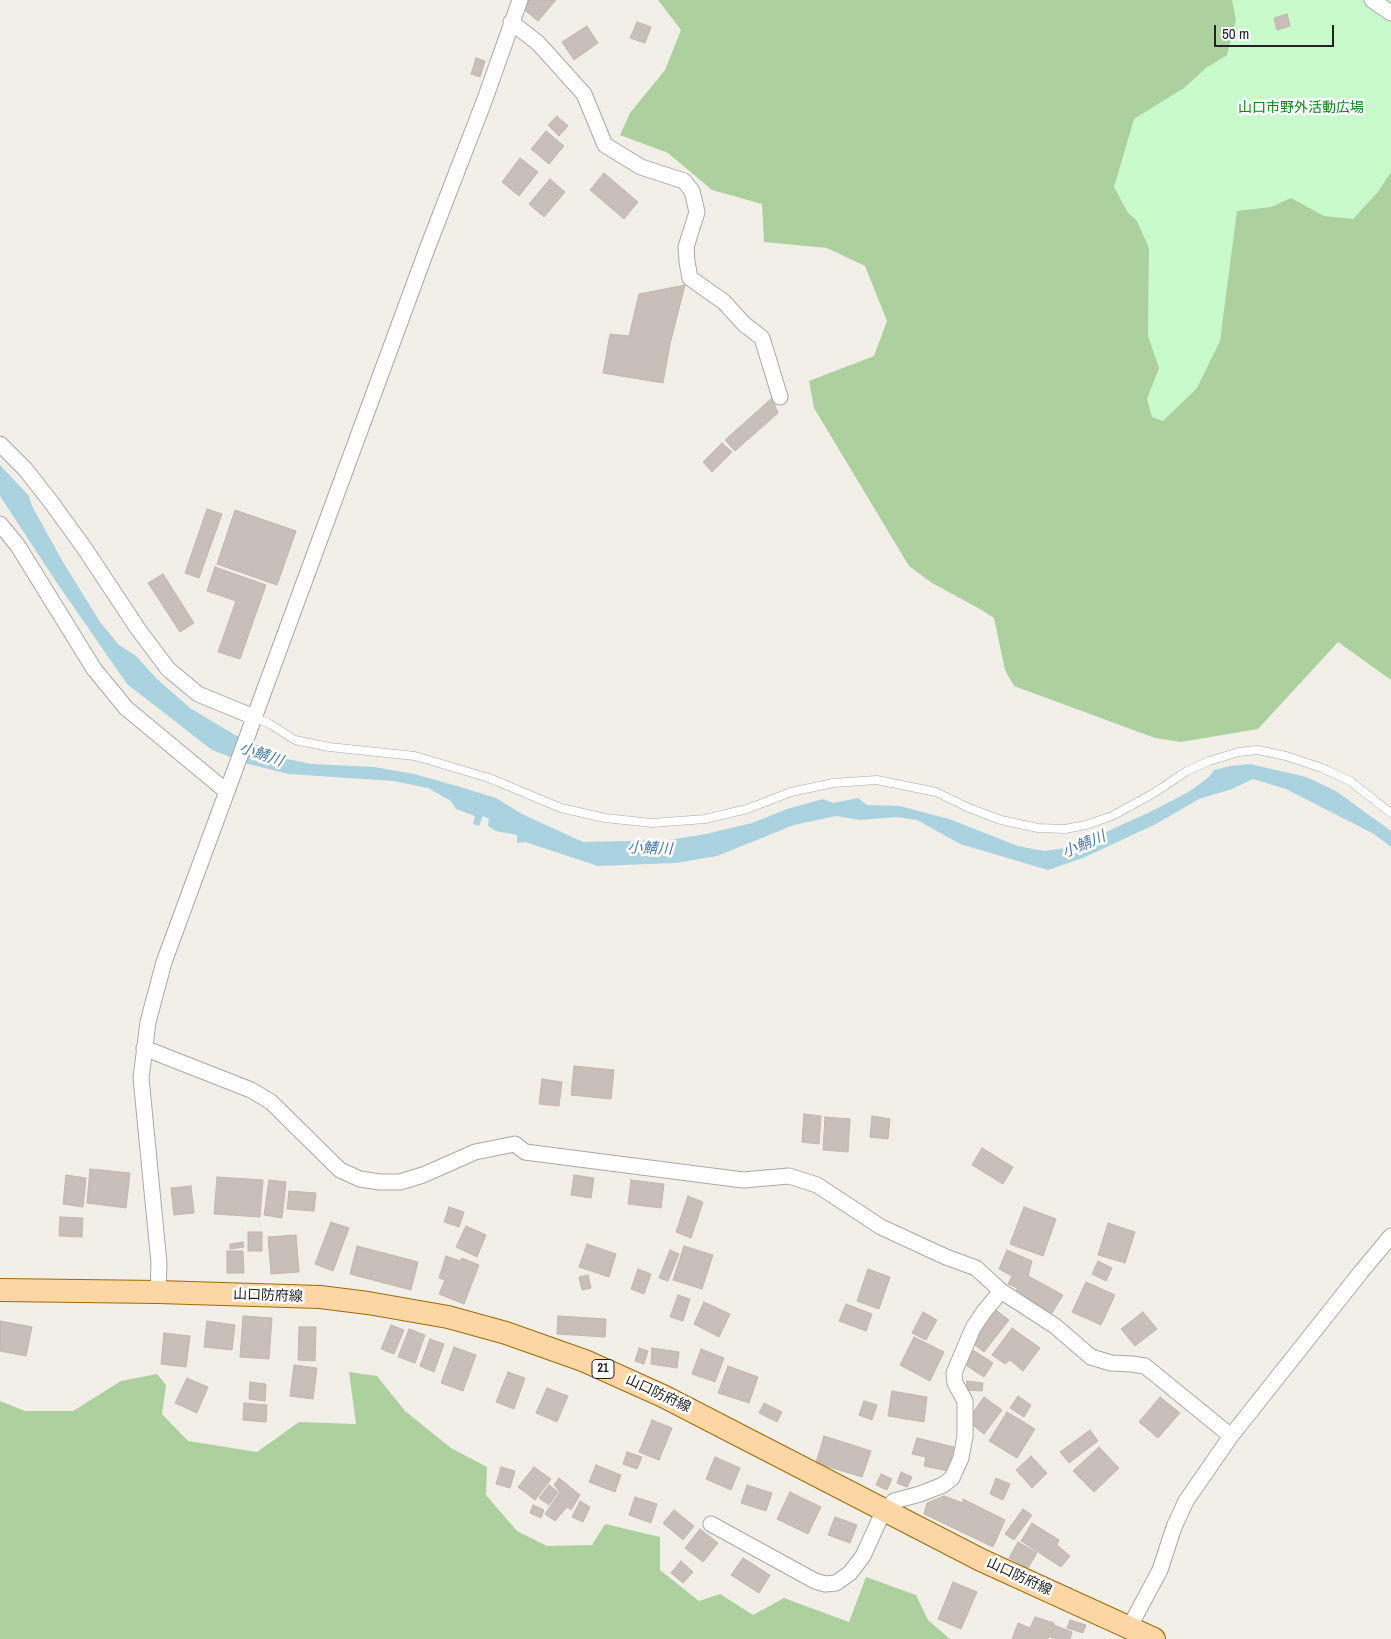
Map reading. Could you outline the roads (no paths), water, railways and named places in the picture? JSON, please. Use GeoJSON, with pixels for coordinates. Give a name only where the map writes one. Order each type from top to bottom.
{"type":"FeatureCollection","features":[{"type":"Feature","properties":{"kind":"main road","name":"山口防府線"},"geometry":{"type":"LineString","coordinates":[[0,1290],[320,1297],[438,1315],[506,1333],[585,1361],[663,1396],[981,1560],[1154,1639]]}},
{"type":"Feature","properties":{"kind":"street"},"geometry":{"type":"LineString","coordinates":[[158,1292],[158,1263],[141,1078],[148,1022],[164,962],[420,268],[485,99],[520,0]]}},
{"type":"Feature","properties":{"kind":"street"},"geometry":{"type":"LineString","coordinates":[[1372,0],[1391,13]]}},
{"type":"Feature","properties":{"kind":"street"},"geometry":{"type":"LineString","coordinates":[[511,22],[538,43],[584,94],[605,145],[641,167],[684,181],[692,191],[697,212],[686,247],[690,278],[724,302],[744,324],[762,338],[780,397]]}},
{"type":"Feature","properties":{"kind":"street"},"geometry":{"type":"LineString","coordinates":[[0,444],[25,470],[51,502],[138,629],[168,668],[198,694],[253,722]]}},
{"type":"Feature","properties":{"kind":"street"},"geometry":{"type":"LineString","coordinates":[[0,524],[18,546],[94,669],[126,708],[229,785]]}},
{"type":"Feature","properties":{"kind":"street"},"geometry":{"type":"LineString","coordinates":[[144,1048],[251,1090],[271,1102],[340,1170],[360,1179],[400,1182],[423,1175],[475,1152],[515,1144],[525,1152],[743,1180],[789,1176],[817,1185],[881,1227],[946,1257],[976,1268],[1001,1291],[1055,1326],[1091,1357],[1111,1363],[1145,1366],[1231,1436]]}},
{"type":"Feature","properties":{"kind":"street"},"geometry":{"type":"LineString","coordinates":[[1129,1628],[1160,1570],[1174,1527],[1186,1501],[1231,1436],[1391,1236]]}},
{"type":"Feature","properties":{"kind":"street"},"geometry":{"type":"LineString","coordinates":[[711,1524],[815,1581],[824,1584],[836,1583],[850,1573],[863,1556],[884,1510],[894,1501],[928,1491],[943,1485],[952,1478],[961,1458],[965,1436],[965,1400],[954,1382],[954,1373],[973,1328],[1001,1291]]}},
{"type":"Feature","properties":{"kind":"lane"},"geometry":{"type":"LineString","coordinates":[[253,722],[270,724],[294,740],[329,747],[414,756],[490,778],[561,808],[605,818],[652,824],[705,819],[747,809],[791,792],[833,783],[877,780],[936,792],[946,799],[1001,820],[1038,828],[1065,828],[1086,825],[1112,816],[1187,771],[1210,761],[1239,752],[1257,750],[1286,756],[1329,771],[1350,781],[1391,813]]}},
{"type":"Feature","properties":{"kind":"water","name":"小鯖川"},"geometry":{"type":"Polygon","coordinates":[[[0,465],[29,496],[32,506],[63,562],[100,622],[119,645],[135,655],[157,679],[190,708],[235,735],[287,759],[312,764],[374,767],[414,774],[457,786],[496,798],[522,814],[583,842],[669,840],[706,834],[752,823],[787,809],[823,799],[833,803],[858,798],[867,805],[900,806],[949,819],[1018,846],[1044,851],[1066,848],[1091,839],[1156,809],[1190,791],[1209,777],[1214,770],[1250,764],[1306,777],[1336,791],[1391,831],[1391,847],[1374,834],[1286,789],[1253,779],[1232,789],[1199,799],[1156,824],[1083,858],[1048,870],[960,844],[917,820],[896,817],[860,820],[836,816],[794,825],[717,856],[676,863],[598,866],[525,842],[517,843],[517,835],[496,831],[488,826],[489,819],[483,816],[479,826],[473,824],[475,816],[456,809],[451,801],[428,788],[393,781],[289,774],[248,764],[212,750],[127,684],[0,496],[0,465]]]}},
{"type":"Feature","properties":{"kind":"park label","name":"山口市野外活動広場"},"geometry":{"type":"Point","coordinates":[1301,108]}}]}
